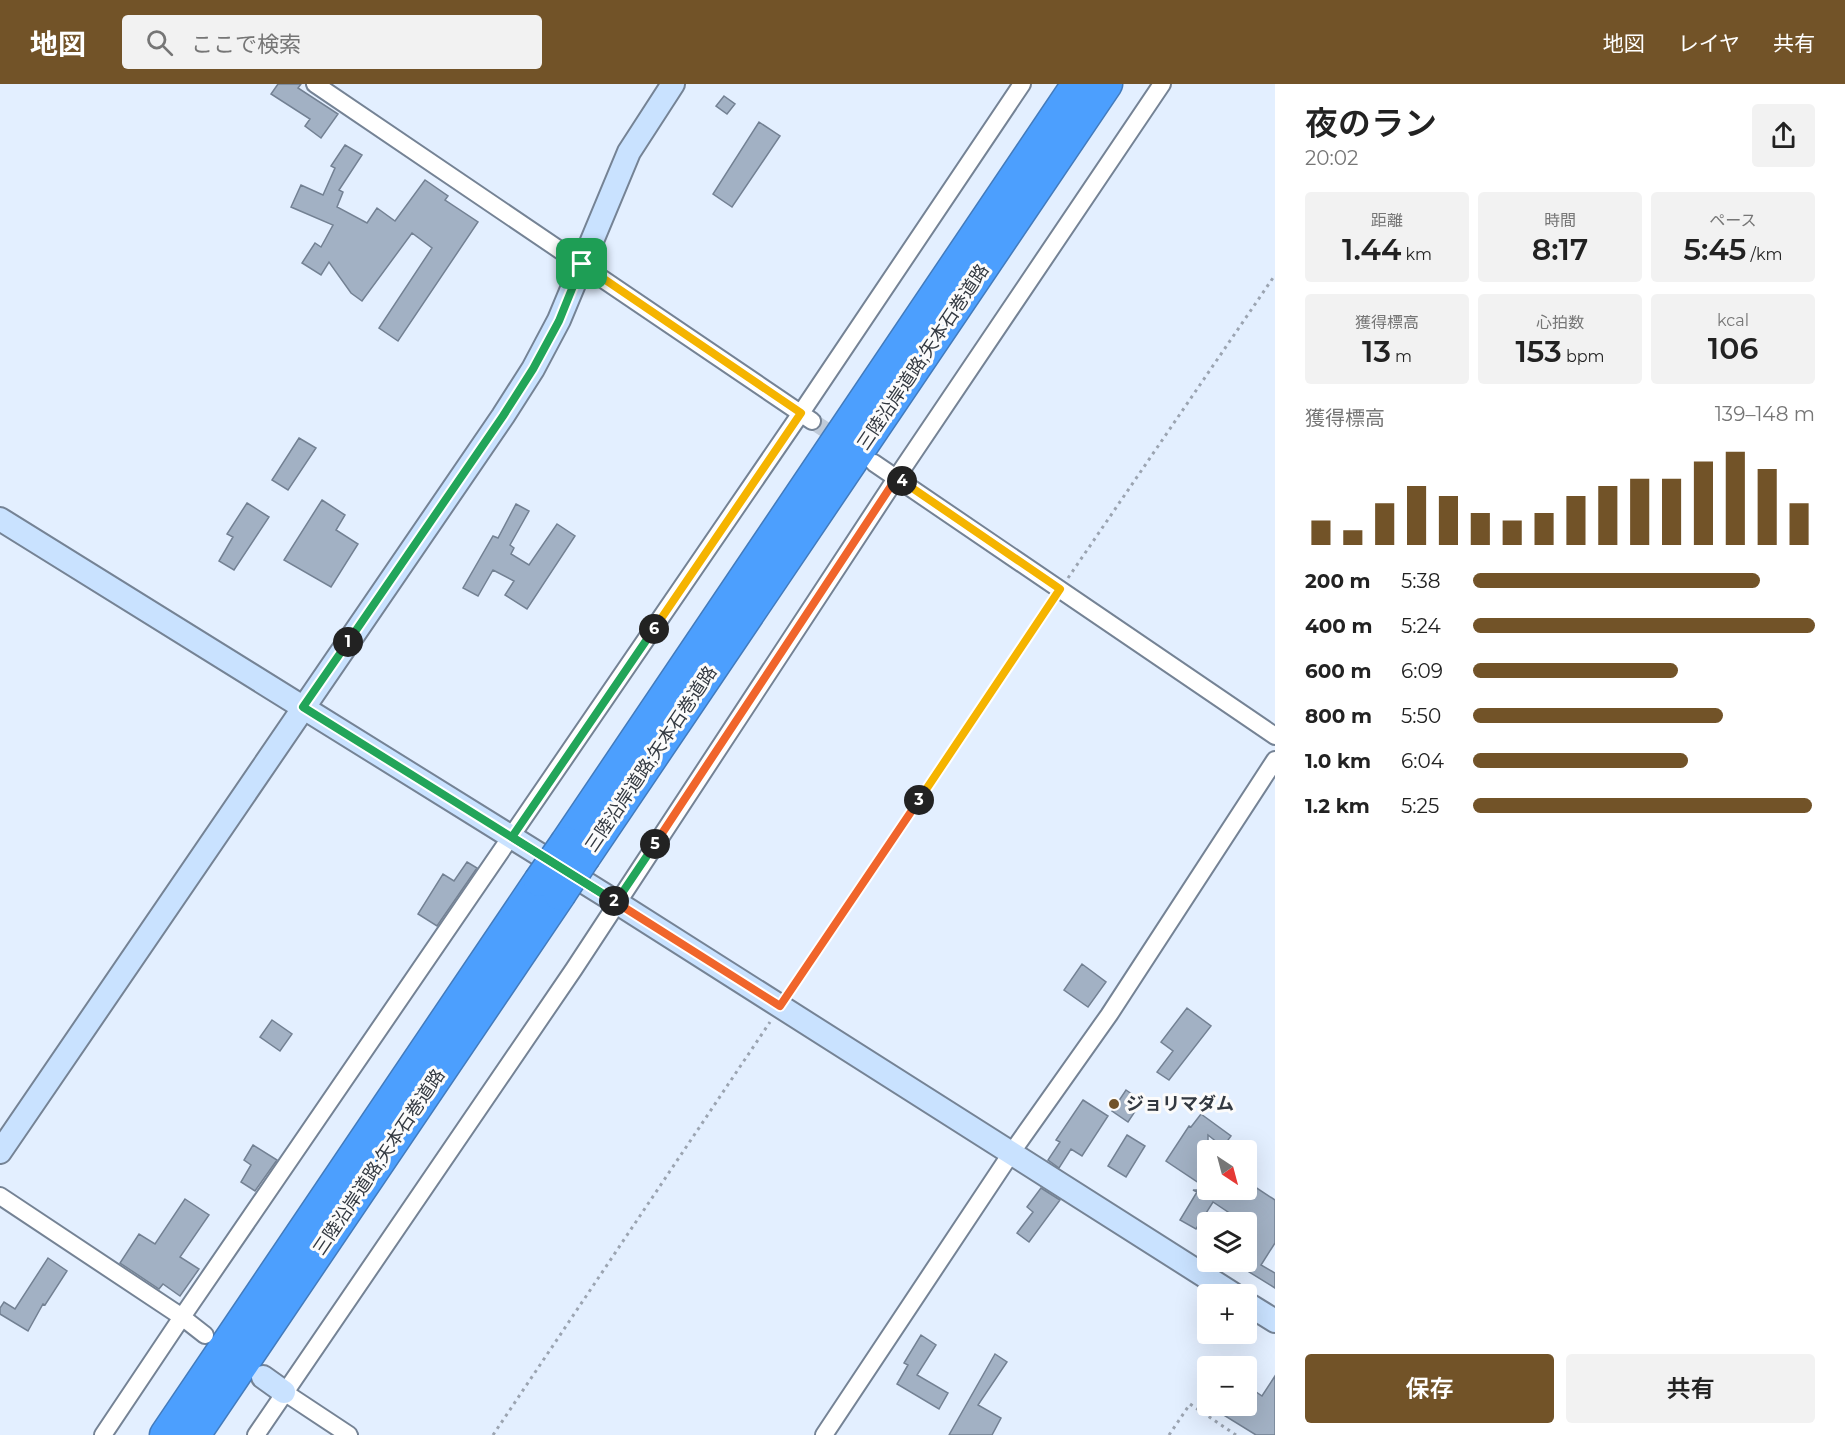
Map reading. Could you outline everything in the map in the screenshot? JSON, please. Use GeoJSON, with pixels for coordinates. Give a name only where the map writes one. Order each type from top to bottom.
{"type":"FeatureCollection","features":[{"type":"Feature","properties":{"kind":"highway","name":"三陸沿岸道路;矢本石巻道路"},"geometry":{"type":"LineString","coordinates":[[575,850],[1077,84]]}},
{"type":"Feature","properties":{"kind":"highway","name":"三陸沿岸道路;矢本石巻道路"},"geometry":{"type":"LineString","coordinates":[[165,1435],[549,888],[1107,84]]}},
{"type":"Feature","properties":{"kind":"highway","name":"三陸沿岸道路;矢本石巻道路"},"geometry":{"type":"LineString","coordinates":[[195,1435],[549,888]]}},
{"type":"Feature","properties":{"kind":"street"},"geometry":{"type":"LineString","coordinates":[[315,84],[807,417]]}},
{"type":"Feature","properties":{"kind":"street"},"geometry":{"type":"LineString","coordinates":[[0,1152],[533,369],[559,321],[629,152],[673,84]]}},
{"type":"Feature","properties":{"kind":"street"},"geometry":{"type":"LineString","coordinates":[[103,1435],[512,837],[807,417],[1022,84]]}},
{"type":"Feature","properties":{"kind":"street"},"geometry":{"type":"LineString","coordinates":[[256,1435],[574,969],[897,477],[1162,84]]}},
{"type":"Feature","properties":{"kind":"street"},"geometry":{"type":"LineString","coordinates":[[874,463],[1275,736]]}},
{"type":"Feature","properties":{"kind":"street"},"geometry":{"type":"LineString","coordinates":[[0,519],[616,902],[1217,1284]]}},
{"type":"Feature","properties":{"kind":"street"},"geometry":{"type":"LineString","coordinates":[[824,1435],[1012,1152],[1109,1015],[1275,760]]}},
{"type":"Feature","properties":{"kind":"street"},"geometry":{"type":"LineString","coordinates":[[0,1196],[206,1335]]}},
{"type":"Feature","properties":{"kind":"street"},"geometry":{"type":"LineString","coordinates":[[1257,1310],[1275,1321]]}},
{"type":"Feature","properties":{"kind":"street"},"geometry":{"type":"LineString","coordinates":[[264,1377],[349,1435]]}},
{"type":"Feature","properties":{"kind":"path"},"geometry":{"type":"LineString","coordinates":[[492,1435],[1060,589],[1275,275]]}},
{"type":"Feature","properties":{"kind":"path"},"geometry":{"type":"LineString","coordinates":[[1169,1435],[1190,1404],[1236,1435]]}},
{"type":"Feature","properties":{"kind":"building"},"geometry":{"type":"Polygon","coordinates":[[[278,84],[301,84],[298,88],[338,114],[321,138],[305,126],[310,119],[271,94],[278,84]]]}},
{"type":"Feature","properties":{"kind":"building"},"geometry":{"type":"Polygon","coordinates":[[[724,96],[735,104],[727,114],[716,106],[724,96]]]}},
{"type":"Feature","properties":{"kind":"building"},"geometry":{"type":"Polygon","coordinates":[[[759,122],[780,136],[732,207],[713,194],[759,122]]]}},
{"type":"Feature","properties":{"kind":"building"},"geometry":{"type":"Polygon","coordinates":[[[345,145],[362,155],[339,190],[343,192],[337,207],[367,223],[377,208],[395,221],[425,180],[448,196],[445,200],[478,222],[398,341],[379,328],[432,248],[412,233],[362,301],[351,293],[329,262],[321,275],[302,263],[315,243],[321,247],[333,225],[291,207],[301,185],[323,195],[335,168],[331,166],[345,145]]]}},
{"type":"Feature","properties":{"kind":"building"},"geometry":{"type":"Polygon","coordinates":[[[299,438],[316,448],[288,490],[272,480],[299,438]]]}},
{"type":"Feature","properties":{"kind":"building"},"geometry":{"type":"Polygon","coordinates":[[[322,500],[345,515],[336,530],[358,544],[331,587],[284,560],[322,500]]]}},
{"type":"Feature","properties":{"kind":"building"},"geometry":{"type":"Polygon","coordinates":[[[247,503],[269,517],[234,570],[219,561],[233,537],[227,534],[247,503]]]}},
{"type":"Feature","properties":{"kind":"building"},"geometry":{"type":"Polygon","coordinates":[[[516,504],[529,511],[510,545],[514,548],[511,554],[529,565],[557,524],[575,536],[527,609],[505,595],[514,581],[493,570],[478,596],[463,588],[493,536],[498,538],[516,504]]]}},
{"type":"Feature","properties":{"kind":"building"},"geometry":{"type":"Polygon","coordinates":[[[467,862],[477,868],[437,926],[418,914],[443,874],[454,881],[467,862]]]}},
{"type":"Feature","properties":{"kind":"building"},"geometry":{"type":"Polygon","coordinates":[[[1082,964],[1106,982],[1088,1007],[1064,990],[1082,964]]]}},
{"type":"Feature","properties":{"kind":"building"},"geometry":{"type":"Polygon","coordinates":[[[1187,1008],[1211,1026],[1169,1080],[1157,1072],[1173,1051],[1161,1042],[1187,1008]]]}},
{"type":"Feature","properties":{"kind":"building"},"geometry":{"type":"Polygon","coordinates":[[[272,1020],[292,1034],[280,1051],[260,1037],[272,1020]]]}},
{"type":"Feature","properties":{"kind":"building"},"geometry":{"type":"Polygon","coordinates":[[[1126,1090],[1142,1101],[1128,1122],[1112,1111],[1126,1090]]]}},
{"type":"Feature","properties":{"kind":"building"},"geometry":{"type":"Polygon","coordinates":[[[1083,1100],[1108,1116],[1082,1156],[1071,1149],[1059,1168],[1048,1160],[1060,1142],[1056,1140],[1083,1100]]]}},
{"type":"Feature","properties":{"kind":"building"},"geometry":{"type":"Polygon","coordinates":[[[1201,1114],[1231,1136],[1228,1140],[1214,1140],[1208,1135],[1208,1140],[1197,1140],[1197,1182],[1166,1161],[1189,1126],[1191,1127],[1201,1114]]]}},
{"type":"Feature","properties":{"kind":"building"},"geometry":{"type":"Polygon","coordinates":[[[1127,1135],[1145,1146],[1126,1177],[1108,1166],[1127,1135]]]}},
{"type":"Feature","properties":{"kind":"building"},"geometry":{"type":"Polygon","coordinates":[[[253,1145],[277,1160],[255,1191],[241,1182],[251,1165],[244,1160],[253,1145]]]}},
{"type":"Feature","properties":{"kind":"building"},"geometry":{"type":"Polygon","coordinates":[[[1041,1188],[1060,1200],[1029,1242],[1017,1233],[1033,1212],[1027,1207],[1041,1188]]]}},
{"type":"Feature","properties":{"kind":"building"},"geometry":{"type":"Polygon","coordinates":[[[1257,1188],[1275,1200],[1275,1243],[1261,1265],[1275,1273],[1275,1288],[1249,1272],[1257,1272],[1257,1212],[1228,1212],[1213,1202],[1207,1212],[1197,1212],[1196,1229],[1180,1220],[1197,1192],[1197,1200],[1257,1200],[1257,1188]]]}},
{"type":"Feature","properties":{"kind":"building"},"geometry":{"type":"Polygon","coordinates":[[[185,1199],[209,1215],[180,1257],[199,1269],[180,1296],[163,1284],[159,1289],[120,1263],[139,1234],[155,1244],[185,1199]]]}},
{"type":"Feature","properties":{"kind":"building"},"geometry":{"type":"Polygon","coordinates":[[[48,1258],[67,1271],[45,1305],[43,1304],[28,1331],[0,1314],[0,1308],[4,1302],[15,1309],[48,1258]]]}},
{"type":"Feature","properties":{"kind":"building"},"geometry":{"type":"Polygon","coordinates":[[[921,1335],[936,1345],[917,1375],[948,1393],[939,1409],[897,1384],[908,1365],[904,1363],[921,1335]]]}},
{"type":"Feature","properties":{"kind":"building"},"geometry":{"type":"Polygon","coordinates":[[[995,1354],[1007,1362],[978,1405],[1001,1418],[992,1435],[949,1435],[995,1354]]]}},
{"type":"Feature","properties":{"kind":"building"},"geometry":{"type":"Polygon","coordinates":[[[1275,1376],[1275,1435],[1256,1435],[1225,1416],[1257,1416],[1257,1393],[1262,1396],[1275,1376]]]}},
{"type":"Feature","properties":{"kind":"tunnel"},"geometry":{"type":"LineString","coordinates":[[812,421],[844,442]]}},
{"type":"Feature","properties":{"kind":"place","name":"ジョリマダム"},"geometry":{"type":"Point","coordinates":[1114,1104]}},
{"type":"Feature","properties":{"kind":"route"},"geometry":{"type":"LineString","coordinates":[[582,264],[801,413],[512,837],[616,902],[897,477],[1060,589],[780,1006],[303,707],[533,369],[559,321],[582,264]]}}]}
